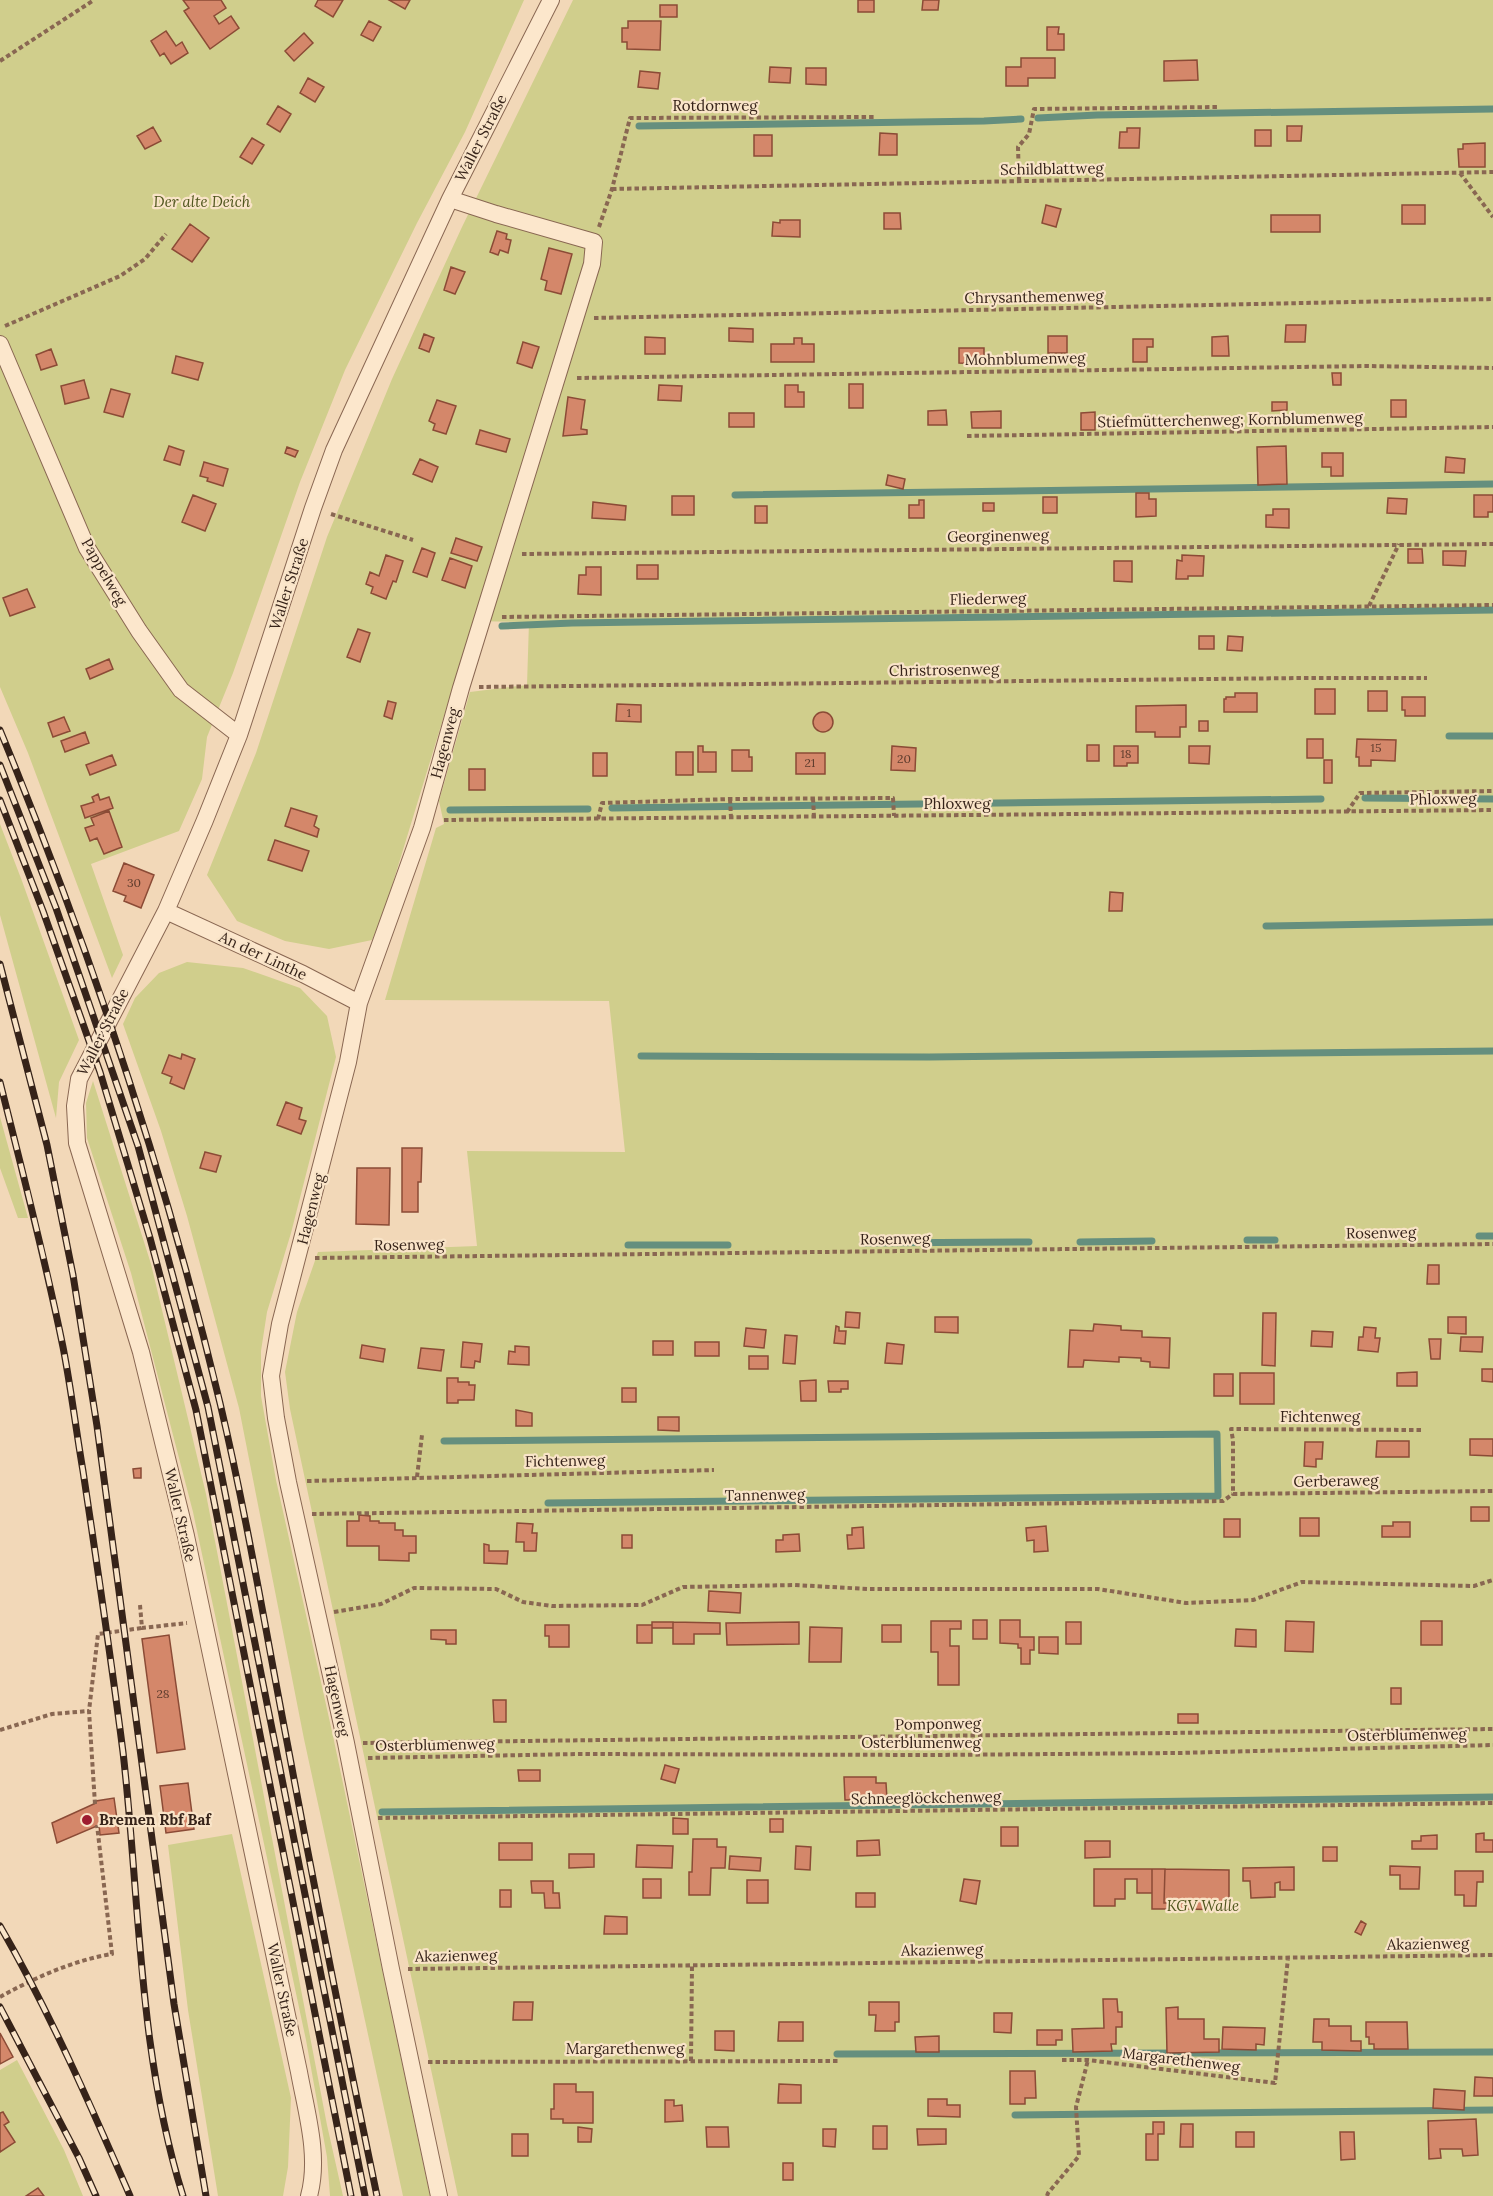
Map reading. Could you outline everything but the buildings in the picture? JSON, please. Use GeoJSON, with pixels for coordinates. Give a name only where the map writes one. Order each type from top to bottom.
{"type":"FeatureCollection","features":[{"type":"Feature","properties":{"kind":"street","name":"Waller Straße"},"geometry":{"type":"LineString","coordinates":[[309,2196],[312,2169],[311,2140],[303,2094],[186,1536],[141,1352],[77,1143],[75,1106],[79,1079],[165,911],[206,820],[239,735],[334,450],[450,199],[551,0]]}},
{"type":"Feature","properties":{"kind":"street"},"geometry":{"type":"LineString","coordinates":[[450,199],[594,242]]}},
{"type":"Feature","properties":{"kind":"street","name":"Hagenweg"},"geometry":{"type":"LineString","coordinates":[[439,2196],[348,1751],[288,1482],[271,1376],[280,1324],[348,1062],[359,1003],[422,828],[461,688],[576,319],[592,264],[594,242]]}},
{"type":"Feature","properties":{"kind":"street","name":"Pappelweg"},"geometry":{"type":"LineString","coordinates":[[0,344],[87,548],[139,631],[181,690],[239,735]]}},
{"type":"Feature","properties":{"kind":"street","name":"An der Linthe"},"geometry":{"type":"LineString","coordinates":[[165,911],[303,974],[359,1003]]}},
{"type":"Feature","properties":{"kind":"path"},"geometry":{"type":"LineString","coordinates":[[0,61],[94,0]]}},
{"type":"Feature","properties":{"kind":"path"},"geometry":{"type":"LineString","coordinates":[[1019,181],[1018,147],[1029,134],[1034,109],[1220,107]]}},
{"type":"Feature","properties":{"kind":"path","name":"Rotdornweg"},"geometry":{"type":"LineString","coordinates":[[594,242],[612,189],[630,118],[874,117]]}},
{"type":"Feature","properties":{"kind":"path","name":"Schildblattweg"},"geometry":{"type":"LineString","coordinates":[[612,189],[1493,172]]}},
{"type":"Feature","properties":{"kind":"path"},"geometry":{"type":"LineString","coordinates":[[1460,173],[1493,217]]}},
{"type":"Feature","properties":{"kind":"path"},"geometry":{"type":"LineString","coordinates":[[0,328],[120,276],[145,259],[165,234]]}},
{"type":"Feature","properties":{"kind":"path","name":"Chrysanthemenweg"},"geometry":{"type":"LineString","coordinates":[[576,319],[1493,299]]}},
{"type":"Feature","properties":{"kind":"path","name":"Mohnblumenweg"},"geometry":{"type":"LineString","coordinates":[[558,378],[1366,366],[1493,368]]}},
{"type":"Feature","properties":{"kind":"path","name":"Stiefmütterchenweg; Kornblumenweg"},"geometry":{"type":"LineString","coordinates":[[967,436],[1493,427]]}},
{"type":"Feature","properties":{"kind":"path"},"geometry":{"type":"LineString","coordinates":[[313,508],[412,540]]}},
{"type":"Feature","properties":{"kind":"path"},"geometry":{"type":"LineString","coordinates":[[1369,606],[1399,544]]}},
{"type":"Feature","properties":{"kind":"path","name":"Georginenweg"},"geometry":{"type":"LineString","coordinates":[[503,554],[1493,544]]}},
{"type":"Feature","properties":{"kind":"path","name":"Fliederweg"},"geometry":{"type":"LineString","coordinates":[[483,618],[1493,605]]}},
{"type":"Feature","properties":{"kind":"path","name":"Christrosenweg"},"geometry":{"type":"LineString","coordinates":[[461,688],[1427,678]]}},
{"type":"Feature","properties":{"kind":"path"},"geometry":{"type":"LineString","coordinates":[[1347,812],[1360,793],[1493,791]]}},
{"type":"Feature","properties":{"kind":"path"},"geometry":{"type":"LineString","coordinates":[[598,819],[602,803],[893,798],[894,816]]}},
{"type":"Feature","properties":{"kind":"path"},"geometry":{"type":"LineString","coordinates":[[730,800],[731,818]]}},
{"type":"Feature","properties":{"kind":"path"},"geometry":{"type":"LineString","coordinates":[[813,800],[814,817]]}},
{"type":"Feature","properties":{"kind":"path","name":"Phloxweg"},"geometry":{"type":"LineString","coordinates":[[422,828],[441,820],[1493,810]]}},
{"type":"Feature","properties":{"kind":"path","name":"Rosenweg"},"geometry":{"type":"LineString","coordinates":[[298,1258],[1493,1244]]}},
{"type":"Feature","properties":{"kind":"path","name":"Fichtenweg"},"geometry":{"type":"LineString","coordinates":[[1233,1494],[1231,1428],[1421,1430]]}},
{"type":"Feature","properties":{"kind":"path"},"geometry":{"type":"LineString","coordinates":[[417,1476],[422,1435]]}},
{"type":"Feature","properties":{"kind":"path","name":"Fichtenweg"},"geometry":{"type":"LineString","coordinates":[[288,1482],[417,1476],[714,1470]]}},
{"type":"Feature","properties":{"kind":"path","name":"Gerberaweg"},"geometry":{"type":"LineString","coordinates":[[1233,1494],[1493,1491]]}},
{"type":"Feature","properties":{"kind":"path","name":"Tannenweg"},"geometry":{"type":"LineString","coordinates":[[296,1514],[1222,1501],[1233,1494]]}},
{"type":"Feature","properties":{"kind":"path"},"geometry":{"type":"LineString","coordinates":[[318,1614],[381,1604],[414,1588],[496,1589],[523,1602],[552,1606],[642,1605],[683,1587],[795,1585],[868,1589],[1098,1589],[1186,1603],[1253,1600],[1302,1582],[1474,1586],[1493,1580]]}},
{"type":"Feature","properties":{"kind":"path"},"geometry":{"type":"LineString","coordinates":[[140,1605],[142,1628]]}},
{"type":"Feature","properties":{"kind":"path"},"geometry":{"type":"LineString","coordinates":[[95,1804],[89,1711],[98,1634],[188,1623]]}},
{"type":"Feature","properties":{"kind":"path"},"geometry":{"type":"LineString","coordinates":[[0,1730],[52,1714],[89,1711]]}},
{"type":"Feature","properties":{"kind":"path","name":"Pomponweg"},"geometry":{"type":"LineString","coordinates":[[348,1751],[1493,1729]]}},
{"type":"Feature","properties":{"kind":"path","name":"Osterblumenweg"},"geometry":{"type":"LineString","coordinates":[[348,1751],[933,1755],[1166,1753],[1493,1745]]}},
{"type":"Feature","properties":{"kind":"path","name":"Schneeglöckchenweg"},"geometry":{"type":"LineString","coordinates":[[360,1818],[1493,1803]]}},
{"type":"Feature","properties":{"kind":"path"},"geometry":{"type":"LineString","coordinates":[[0,1996],[34,1978],[89,1959],[112,1954],[97,1826]]}},
{"type":"Feature","properties":{"kind":"path","name":"Akazienweg"},"geometry":{"type":"LineString","coordinates":[[391,1969],[1493,1955]]}},
{"type":"Feature","properties":{"kind":"path","name":"Margarethenweg"},"geometry":{"type":"LineString","coordinates":[[1062,2060],[1088,2060],[1275,2083],[1288,1958]]}},
{"type":"Feature","properties":{"kind":"path"},"geometry":{"type":"LineString","coordinates":[[692,1965],[692,2061]]}},
{"type":"Feature","properties":{"kind":"path"},"geometry":{"type":"LineString","coordinates":[[1047,2196],[1079,2156],[1076,2107],[1088,2060]]}},
{"type":"Feature","properties":{"kind":"path","name":"Margarethenweg"},"geometry":{"type":"LineString","coordinates":[[411,2062],[838,2061]]}},
{"type":"Feature","properties":{"kind":"green space","name":"Der alte Deich"},"geometry":{"type":"Polygon","coordinates":[[[0,0],[524,0],[465,132],[417,223],[345,370],[300,482],[233,673],[207,737],[202,779],[179,831],[91,864],[123,955],[112,978],[28,753],[0,687],[0,0]]]}},
{"type":"Feature","properties":{"kind":"green space","name":"KGV Walle"},"geometry":{"type":"Polygon","coordinates":[[[573,0],[1493,0],[1493,2196],[458,2196],[290,1409],[285,1372],[297,1312],[318,1252],[477,1246],[467,1151],[625,1152],[609,1001],[385,1000],[436,828],[444,824],[439,801],[470,692],[527,685],[529,622],[473,621],[384,912],[372,940],[329,949],[285,941],[237,921],[207,875],[256,753],[327,537],[392,379],[462,227],[573,0]]]}},
{"type":"Feature","properties":{"kind":"green space"},"geometry":{"type":"Polygon","coordinates":[[[0,824],[79,1040],[59,1082],[56,1118],[0,915],[0,824]]]}},
{"type":"Feature","properties":{"kind":"green space"},"geometry":{"type":"Polygon","coordinates":[[[187,962],[243,968],[300,988],[327,1016],[336,1057],[291,1233],[267,1312],[261,1351],[261,1396],[276,1480],[333,1736],[430,2196],[403,2196],[304,1739],[239,1408],[187,1216],[161,1131],[123,1024],[135,998],[159,973],[187,962]]]}},
{"type":"Feature","properties":{"kind":"green space"},"geometry":{"type":"Polygon","coordinates":[[[93,1081],[151,1264],[206,1494],[327,2125],[343,2196],[330,2196],[327,2157],[306,2040],[193,1512],[131,1273],[87,1138],[86,1103],[93,1081]]]}},
{"type":"Feature","properties":{"kind":"green space"},"geometry":{"type":"Polygon","coordinates":[[[0,1117],[28,1218],[18,1218],[0,1168],[0,1117]]]}},
{"type":"Feature","properties":{"kind":"green space"},"geometry":{"type":"Polygon","coordinates":[[[232,1834],[291,2098],[288,2167],[283,2196],[218,2196],[188,2010],[168,1845],[232,1834]]]}},
{"type":"Feature","properties":{"kind":"green space"},"geometry":{"type":"Polygon","coordinates":[[[17,2060],[64,2150],[83,2196],[0,2196],[0,2070],[17,2060]]]}},
{"type":"Feature","properties":{"kind":"waterway"},"geometry":{"type":"LineString","coordinates":[[1038,118],[1097,115],[1493,109]]}},
{"type":"Feature","properties":{"kind":"waterway"},"geometry":{"type":"LineString","coordinates":[[639,126],[1021,119]]}},
{"type":"Feature","properties":{"kind":"waterway"},"geometry":{"type":"LineString","coordinates":[[735,495],[1493,484]]}},
{"type":"Feature","properties":{"kind":"waterway"},"geometry":{"type":"LineString","coordinates":[[502,626],[572,623],[1493,610]]}},
{"type":"Feature","properties":{"kind":"waterway"},"geometry":{"type":"LineString","coordinates":[[1449,736],[1493,736]]}},
{"type":"Feature","properties":{"kind":"waterway"},"geometry":{"type":"LineString","coordinates":[[1365,798],[1493,799]]}},
{"type":"Feature","properties":{"kind":"waterway"},"geometry":{"type":"LineString","coordinates":[[612,808],[1321,799]]}},
{"type":"Feature","properties":{"kind":"waterway"},"geometry":{"type":"LineString","coordinates":[[450,810],[588,809]]}},
{"type":"Feature","properties":{"kind":"waterway"},"geometry":{"type":"LineString","coordinates":[[1266,926],[1493,922]]}},
{"type":"Feature","properties":{"kind":"waterway"},"geometry":{"type":"LineString","coordinates":[[641,1056],[929,1057],[1493,1051]]}},
{"type":"Feature","properties":{"kind":"waterway"},"geometry":{"type":"LineString","coordinates":[[1479,1236],[1493,1236]]}},
{"type":"Feature","properties":{"kind":"waterway"},"geometry":{"type":"LineString","coordinates":[[1247,1240],[1275,1240]]}},
{"type":"Feature","properties":{"kind":"waterway"},"geometry":{"type":"LineString","coordinates":[[1080,1242],[1152,1241]]}},
{"type":"Feature","properties":{"kind":"waterway"},"geometry":{"type":"LineString","coordinates":[[863,1243],[1029,1242]]}},
{"type":"Feature","properties":{"kind":"waterway"},"geometry":{"type":"LineString","coordinates":[[628,1245],[728,1245]]}},
{"type":"Feature","properties":{"kind":"waterway"},"geometry":{"type":"LineString","coordinates":[[444,1441],[1217,1434],[1218,1496],[548,1503]]}},
{"type":"Feature","properties":{"kind":"waterway"},"geometry":{"type":"LineString","coordinates":[[382,1812],[1493,1797]]}},
{"type":"Feature","properties":{"kind":"waterway"},"geometry":{"type":"LineString","coordinates":[[837,2054],[1493,2052]]}},
{"type":"Feature","properties":{"kind":"waterway"},"geometry":{"type":"LineString","coordinates":[[1015,2115],[1493,2110]]}},
{"type":"Feature","properties":{"kind":"railway"},"geometry":{"type":"LineString","coordinates":[[0,730],[65,895],[123,1062],[150,1147],[198,1317],[239,1489],[320,1916],[377,2196]]}},
{"type":"Feature","properties":{"kind":"railway"},"geometry":{"type":"LineString","coordinates":[[0,765],[56,908],[138,1146],[208,1407],[365,2196]]}},
{"type":"Feature","properties":{"kind":"railway"},"geometry":{"type":"LineString","coordinates":[[0,800],[43,911],[100,1072],[150,1238],[196,1410],[351,2196]]}},
{"type":"Feature","properties":{"kind":"railway"},"geometry":{"type":"LineString","coordinates":[[0,964],[47,1145],[73,1275],[97,1426],[174,2004],[206,2196]]}},
{"type":"Feature","properties":{"kind":"railway"},"geometry":{"type":"LineString","coordinates":[[0,1082],[49,1280],[69,1378],[123,1752],[149,2032],[168,2142],[183,2196]]}},
{"type":"Feature","properties":{"kind":"railway"},"geometry":{"type":"LineString","coordinates":[[0,1926],[53,2025],[130,2196]]}},
{"type":"Feature","properties":{"kind":"railway"},"geometry":{"type":"LineString","coordinates":[[0,2007],[79,2158],[96,2196]]}},
{"type":"Feature","properties":{"kind":"place","name":"Bremen Rbf Baf"},"geometry":{"type":"Point","coordinates":[87,1820]}}]}
